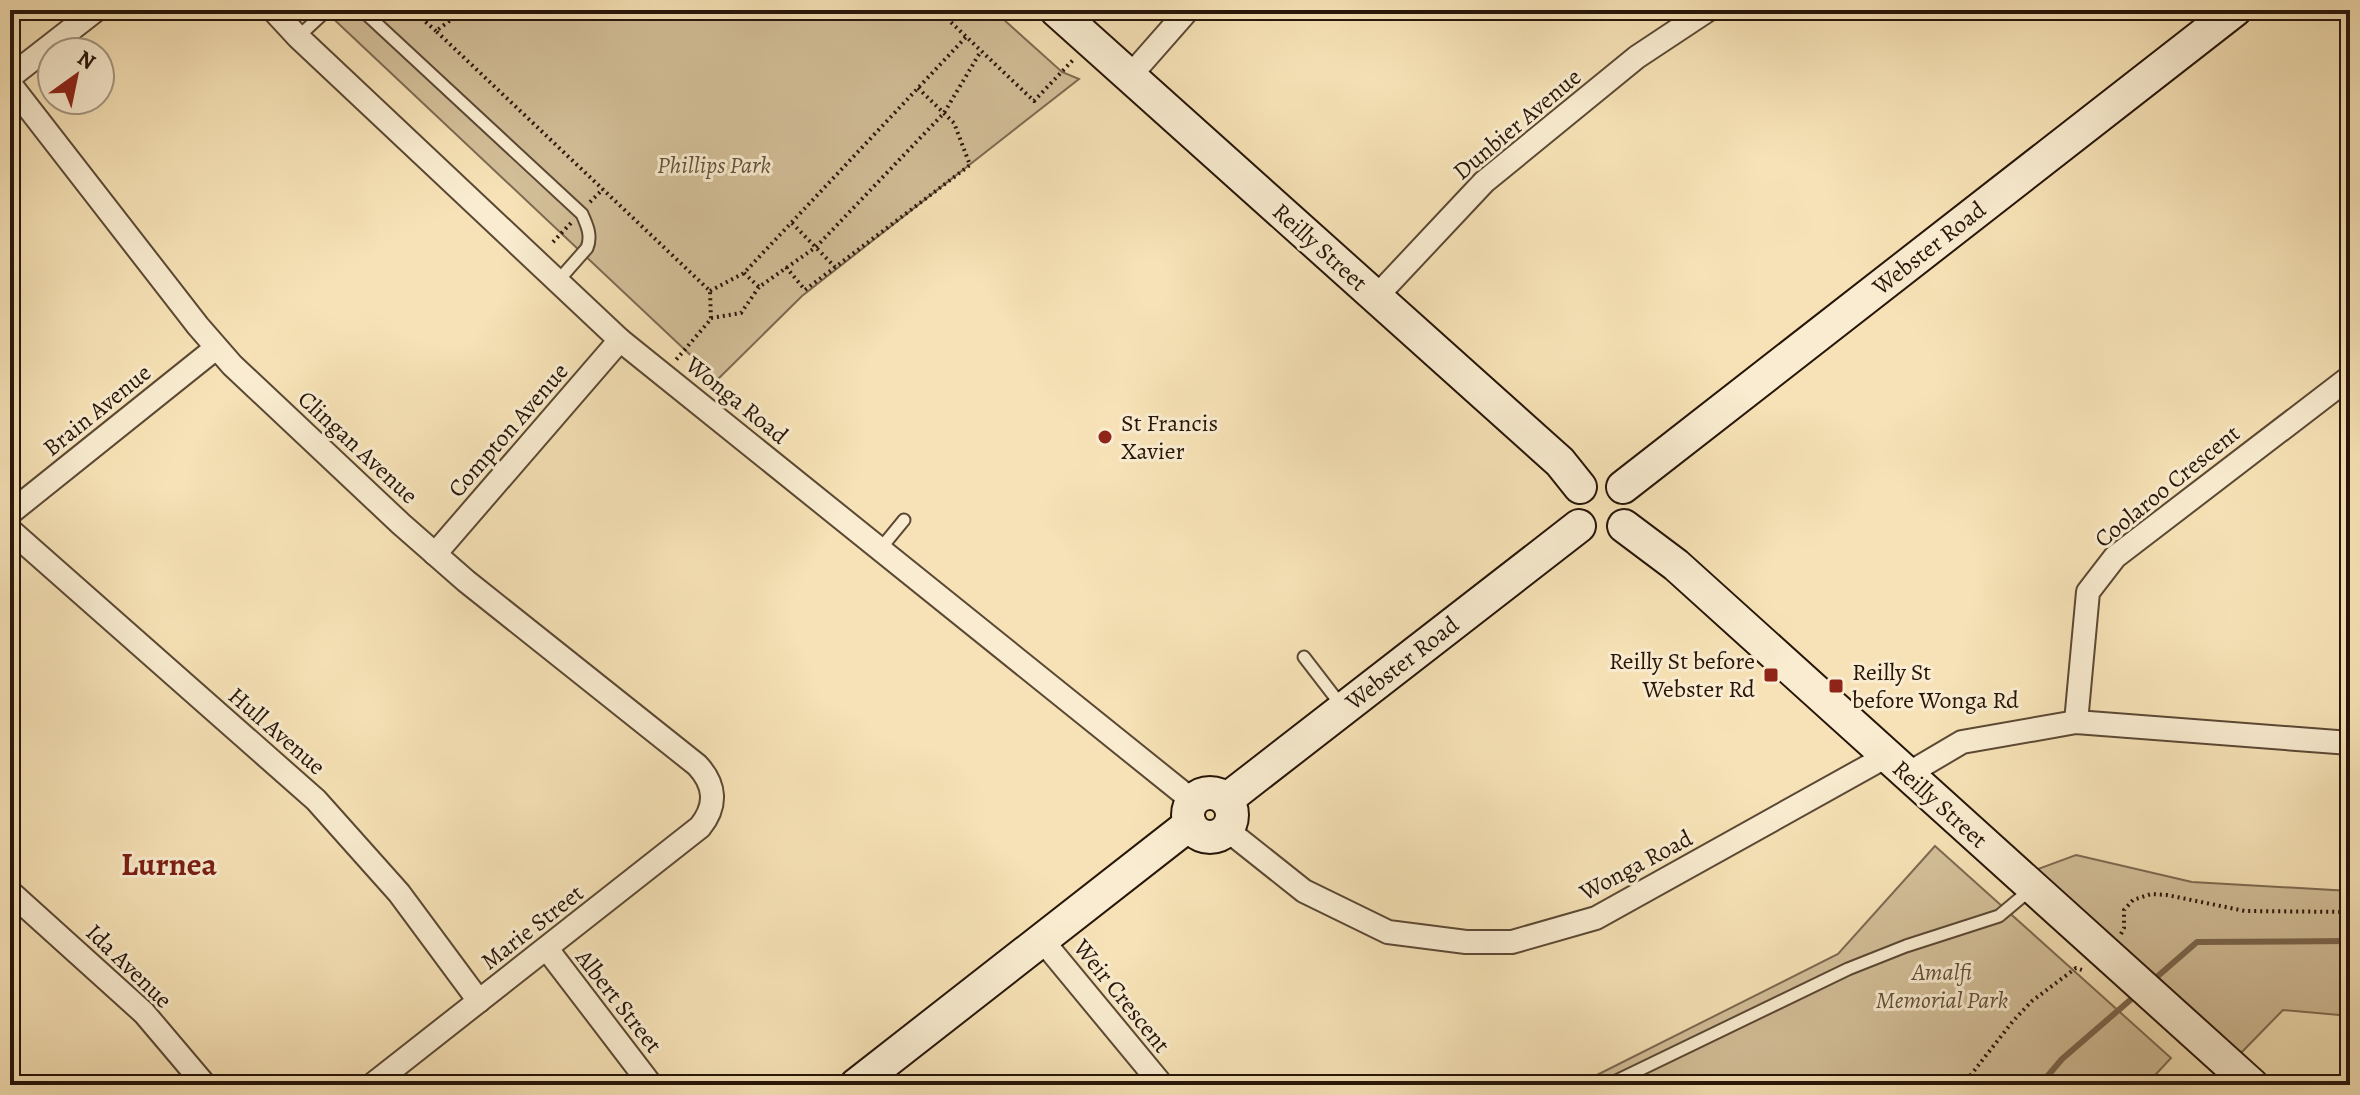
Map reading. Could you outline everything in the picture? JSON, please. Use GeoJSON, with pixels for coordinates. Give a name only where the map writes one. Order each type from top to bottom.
{"type":"FeatureCollection","features":[{"type":"Feature","properties":{"kind":"main road","name":"Reilly Street"},"geometry":{"type":"LineString","coordinates":[[1056,10],[1560,462],[1580,487]]}},
{"type":"Feature","properties":{"kind":"main road","name":"Webster Road"},"geometry":{"type":"LineString","coordinates":[[1623,487],[2235,10]]}},
{"type":"Feature","properties":{"kind":"main road"},"geometry":{"type":"LineString","coordinates":[[1596,478],[1606,478],[1623,487],[1631,507],[1624,526],[1616,533],[1596,536],[1579,526],[1572,506],[1580,487],[1596,478]]}},
{"type":"Feature","properties":{"kind":"main road","name":"Webster Road"},"geometry":{"type":"LineString","coordinates":[[1226,815],[1343,709],[1579,526]]}},
{"type":"Feature","properties":{"kind":"main road","name":"Reilly Street"},"geometry":{"type":"LineString","coordinates":[[1624,526],[1676,565],[2034,888],[2119,954],[2175,1016],[2252,1085]]}},
{"type":"Feature","properties":{"kind":"main road"},"geometry":{"type":"LineString","coordinates":[[856,1085],[1042,940],[1192,812],[1200,834],[1207,836],[1214,836],[1226,815]]}},
{"type":"Feature","properties":{"kind":"street"},"geometry":{"type":"LineString","coordinates":[[10,77],[96,10]]}},
{"type":"Feature","properties":{"kind":"street"},"geometry":{"type":"LineString","coordinates":[[1130,76],[1188,10]]}},
{"type":"Feature","properties":{"kind":"street","name":"Dunbier Avenue"},"geometry":{"type":"LineString","coordinates":[[1376,297],[1484,182],[1637,57],[1708,10]]}},
{"type":"Feature","properties":{"kind":"street","name":"Wonga Road"},"geometry":{"type":"LineString","coordinates":[[272,11],[620,340],[881,548],[1192,812]]}},
{"type":"Feature","properties":{"kind":"street","name":"Clingan Avenue"},"geometry":{"type":"LineString","coordinates":[[10,84],[216,348],[435,554],[697,765],[710,784],[713,801]]}},
{"type":"Feature","properties":{"kind":"street","name":"Compton Avenue"},"geometry":{"type":"LineString","coordinates":[[435,554],[620,340]]}},
{"type":"Feature","properties":{"kind":"street","name":"Brain Avenue"},"geometry":{"type":"LineString","coordinates":[[10,513],[216,348]]}},
{"type":"Feature","properties":{"kind":"street","name":"Coolaroo Crescent"},"geometry":{"type":"LineString","coordinates":[[2076,722],[2088,592],[2115,557],[2350,377]]}},
{"type":"Feature","properties":{"kind":"street","name":"Hull Avenue"},"geometry":{"type":"LineString","coordinates":[[10,530],[316,800],[399,893],[479,1001]]}},
{"type":"Feature","properties":{"kind":"street","name":"Wonga Road"},"geometry":{"type":"LineString","coordinates":[[1226,815],[1304,891],[1388,932],[1466,942],[1512,942],[1596,918],[1896,765],[1962,742],[2076,722],[2350,743]]}},
{"type":"Feature","properties":{"kind":"street","name":"Marie Street"},"geometry":{"type":"LineString","coordinates":[[372,1085],[700,827],[713,801]]}},
{"type":"Feature","properties":{"kind":"street","name":"Ida Avenue"},"geometry":{"type":"LineString","coordinates":[[10,892],[144,1013],[205,1085]]}},
{"type":"Feature","properties":{"kind":"street","name":"Weir Crescent"},"geometry":{"type":"LineString","coordinates":[[1042,940],[1162,1085]]}},
{"type":"Feature","properties":{"kind":"street","name":"Albert Street"},"geometry":{"type":"LineString","coordinates":[[547,949],[651,1085]]}},
{"type":"Feature","properties":{"kind":"lane"},"geometry":{"type":"LineString","coordinates":[[298,37],[327,10]]}},
{"type":"Feature","properties":{"kind":"lane"},"geometry":{"type":"LineString","coordinates":[[362,10],[582,214],[588,227],[587,248],[557,282]]}},
{"type":"Feature","properties":{"kind":"lane"},"geometry":{"type":"LineString","coordinates":[[881,548],[904,520]]}},
{"type":"Feature","properties":{"kind":"lane"},"geometry":{"type":"LineString","coordinates":[[1304,657],[1343,709]]}},
{"type":"Feature","properties":{"kind":"lane"},"geometry":{"type":"LineString","coordinates":[[1608,1085],[1848,969],[1906,946],[1999,916],[2034,888]]}},
{"type":"Feature","properties":{"kind":"path"},"geometry":{"type":"LineString","coordinates":[[412,10],[710,291],[711,319]]}},
{"type":"Feature","properties":{"kind":"path"},"geometry":{"type":"LineString","coordinates":[[436,31],[464,10]]}},
{"type":"Feature","properties":{"kind":"path"},"geometry":{"type":"LineString","coordinates":[[938,10],[1034,101],[1074,58]]}},
{"type":"Feature","properties":{"kind":"path"},"geometry":{"type":"LineString","coordinates":[[710,291],[744,273],[966,37]]}},
{"type":"Feature","properties":{"kind":"path"},"geometry":{"type":"LineString","coordinates":[[664,375],[711,319],[741,313],[759,287],[816,247],[944,113],[981,51]]}},
{"type":"Feature","properties":{"kind":"path"},"geometry":{"type":"LineString","coordinates":[[786,267],[805,290],[970,165],[954,123],[918,88]]}},
{"type":"Feature","properties":{"kind":"path"},"geometry":{"type":"LineString","coordinates":[[792,223],[836,267]]}},
{"type":"Feature","properties":{"kind":"path"},"geometry":{"type":"LineString","coordinates":[[744,273],[759,287]]}},
{"type":"Feature","properties":{"kind":"path"},"geometry":{"type":"LineString","coordinates":[[2119,954],[2124,910],[2133,900],[2151,894],[2245,911],[2350,912]]}},
{"type":"Feature","properties":{"kind":"path"},"geometry":{"type":"LineString","coordinates":[[1963,1085],[2032,1001],[2076,968],[2086,972]]}},
{"type":"Feature","properties":{"kind":"green space","name":"Phillips Park"},"geometry":{"type":"Polygon","coordinates":[[[324,10],[993,10],[1062,72],[1079,79],[802,296],[717,380],[324,10]]]}},
{"type":"Feature","properties":{"kind":"green space","name":"Amalfi Memorial Park"},"geometry":{"type":"Polygon","coordinates":[[[1935,846],[2171,1058],[2146,1085],[1577,1085],[1838,954],[1935,846]]]}},
{"type":"Feature","properties":{"kind":"green space"},"geometry":{"type":"Polygon","coordinates":[[[2076,855],[2192,882],[2350,891],[2350,1016],[2283,1010],[2234,1060],[2030,872],[2076,855]]]}},
{"type":"Feature","properties":{"kind":"waterway"},"geometry":{"type":"LineString","coordinates":[[2151,982],[2197,942],[2350,941]]}},
{"type":"Feature","properties":{"kind":"waterway"},"geometry":{"type":"LineString","coordinates":[[2040,1085],[2062,1059],[2136,995]]}},
{"type":"Feature","properties":{"kind":"place","name":"St Francis Xavier"},"geometry":{"type":"Point","coordinates":[1105,437]}},
{"type":"Feature","properties":{"kind":"place","name":"Reilly St before Webster Rd"},"geometry":{"type":"Point","coordinates":[1771,675]}},
{"type":"Feature","properties":{"kind":"place","name":"Reilly St before Wonga Rd"},"geometry":{"type":"Point","coordinates":[1836,686]}},
{"type":"Feature","properties":{"kind":"district","name":"Lurnea"},"geometry":{"type":"Point","coordinates":[169,864]}}]}
